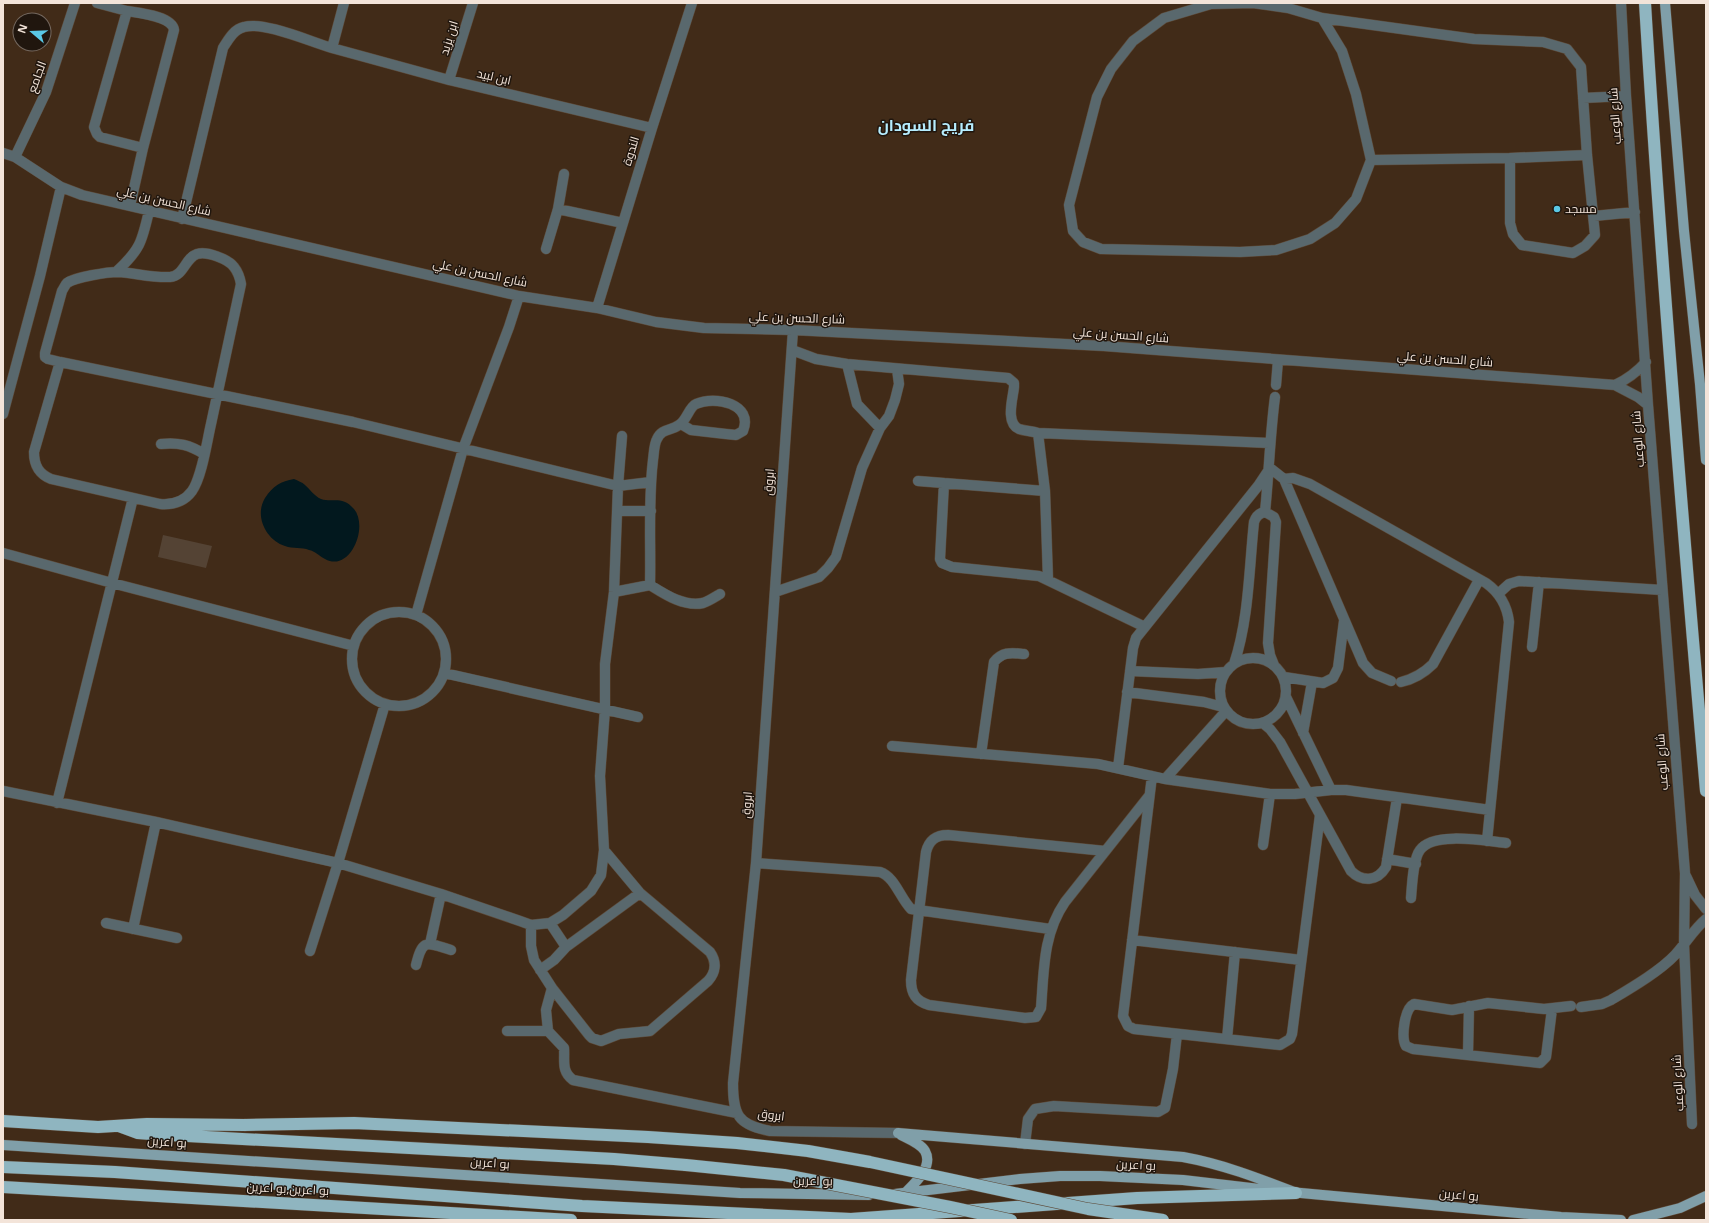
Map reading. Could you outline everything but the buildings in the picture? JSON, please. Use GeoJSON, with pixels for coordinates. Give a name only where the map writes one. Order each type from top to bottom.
{"type":"FeatureCollection","features":[{"type":"Feature","properties":{"kind":"highway"},"geometry":{"type":"LineString","coordinates":[[1645,3],[1657,201],[1673,416],[1706,792]]}},
{"type":"Feature","properties":{"kind":"highway"},"geometry":{"type":"LineString","coordinates":[[3,1121],[98,1127],[147,1124],[244,1125],[354,1123],[648,1137],[737,1143],[808,1152],[862,1161],[1088,1209],[1163,1220]]}},
{"type":"Feature","properties":{"kind":"highway"},"geometry":{"type":"LineString","coordinates":[[119,1126],[129,1131],[151,1134],[614,1159],[784,1175],[1011,1220]]}},
{"type":"Feature","properties":{"kind":"highway"},"geometry":{"type":"LineString","coordinates":[[3,1166],[115,1172],[582,1206],[851,1219],[1137,1198],[1296,1193]]}},
{"type":"Feature","properties":{"kind":"highway","name":"بو اعرين,بو اعرين"},"geometry":{"type":"LineString","coordinates":[[3,1187],[571,1220]]}},
{"type":"Feature","properties":{"kind":"main road"},"geometry":{"type":"LineString","coordinates":[[1665,3],[1683,223],[1700,384],[1706,460]]}},
{"type":"Feature","properties":{"kind":"main road"},"geometry":{"type":"LineString","coordinates":[[898,1133],[1156,1154],[1205,1161],[1234,1169],[1296,1193]]}},
{"type":"Feature","properties":{"kind":"main road"},"geometry":{"type":"LineString","coordinates":[[898,1133],[925,1151],[927,1161],[926,1168],[904,1194]]}},
{"type":"Feature","properties":{"kind":"main road","name":"بو اعرين"},"geometry":{"type":"LineString","coordinates":[[3,1145],[740,1193],[861,1195],[904,1194],[1060,1176],[1100,1176],[1183,1180],[1296,1193],[1566,1219],[1620,1220]]}},
{"type":"Feature","properties":{"kind":"main road"},"geometry":{"type":"LineString","coordinates":[[1632,1220],[1680,1208],[1706,1196]]}},
{"type":"Feature","properties":{"kind":"street","name":"الجامع"},"geometry":{"type":"LineString","coordinates":[[15,158],[46,92],[74,3]]}},
{"type":"Feature","properties":{"kind":"street"},"geometry":{"type":"LineString","coordinates":[[97,3],[162,18],[171,24],[174,30],[143,148],[130,206]]}},
{"type":"Feature","properties":{"kind":"street"},"geometry":{"type":"LineString","coordinates":[[332,48],[344,3]]}},
{"type":"Feature","properties":{"kind":"street","name":"ابن يزيد"},"geometry":{"type":"LineString","coordinates":[[449,80],[473,3]]}},
{"type":"Feature","properties":{"kind":"street","name":"الندوة"},"geometry":{"type":"LineString","coordinates":[[597,308],[692,3]]}},
{"type":"Feature","properties":{"kind":"street"},"geometry":{"type":"LineString","coordinates":[[1322,18],[1342,51],[1356,94],[1371,160],[1356,199],[1335,223],[1310,239],[1276,250],[1240,252],[1101,249],[1083,242],[1073,231],[1069,205],[1097,97],[1111,69],[1133,40],[1164,18],[1211,4],[1253,3],[1288,5],[1322,18],[1474,39],[1543,42],[1567,49],[1581,67],[1587,155],[1595,235],[1585,246],[1573,253],[1522,245],[1513,234],[1510,223],[1510,158]]}},
{"type":"Feature","properties":{"kind":"street","name":"شارع الوعب"},"geometry":{"type":"LineString","coordinates":[[1621,3],[1626,96],[1648,405],[1685,873],[1684,944],[1692,1124]]}},
{"type":"Feature","properties":{"kind":"street"},"geometry":{"type":"LineString","coordinates":[[127,11],[94,127],[95,131],[100,136],[143,148]]}},
{"type":"Feature","properties":{"kind":"street","name":"ابن لبيد"},"geometry":{"type":"LineString","coordinates":[[182,219],[223,48],[234,32],[244,26],[269,28],[332,48],[449,80],[652,128]]}},
{"type":"Feature","properties":{"kind":"street"},"geometry":{"type":"LineString","coordinates":[[1583,98],[1626,96]]}},
{"type":"Feature","properties":{"kind":"street","name":"شارع الحسن بن علي"},"geometry":{"type":"LineString","coordinates":[[3,153],[15,158],[61,186],[82,195],[518,296],[597,308],[656,322],[704,328],[793,330],[1097,346],[1615,385],[1626,390],[1648,405]]}},
{"type":"Feature","properties":{"kind":"street"},"geometry":{"type":"LineString","coordinates":[[1371,160],[1510,158],[1587,155]]}},
{"type":"Feature","properties":{"kind":"street"},"geometry":{"type":"LineString","coordinates":[[546,248],[558,209],[564,174]]}},
{"type":"Feature","properties":{"kind":"street"},"geometry":{"type":"LineString","coordinates":[[3,414],[40,276],[61,186]]}},
{"type":"Feature","properties":{"kind":"street"},"geometry":{"type":"LineString","coordinates":[[558,209],[623,223]]}},
{"type":"Feature","properties":{"kind":"street"},"geometry":{"type":"LineString","coordinates":[[116,272],[132,257],[143,239],[149,211]]}},
{"type":"Feature","properties":{"kind":"street"},"geometry":{"type":"LineString","coordinates":[[1594,216],[1635,212]]}},
{"type":"Feature","properties":{"kind":"street"},"geometry":{"type":"LineString","coordinates":[[60,362],[34,452],[36,466],[45,477],[133,498],[168,504],[185,498],[192,492],[196,484],[204,454],[217,394],[241,284],[240,277],[234,267],[228,262],[214,256],[198,254],[192,257],[180,272],[174,276],[164,277],[116,272],[74,280],[67,284],[62,291],[45,357],[60,362],[217,394],[353,422],[618,486],[651,482]]}},
{"type":"Feature","properties":{"kind":"street"},"geometry":{"type":"LineString","coordinates":[[416,615],[463,449],[509,327],[518,296]]}},
{"type":"Feature","properties":{"kind":"street","name":"ابروق"},"geometry":{"type":"LineString","coordinates":[[793,330],[756,863],[733,1083],[733,1098],[737,1113],[743,1122],[755,1128],[770,1131],[898,1133]]}},
{"type":"Feature","properties":{"kind":"street"},"geometry":{"type":"LineString","coordinates":[[792,350],[816,359],[846,364],[1008,378],[1014,383],[1011,416],[1012,421],[1019,428],[1038,432],[1269,443]]}},
{"type":"Feature","properties":{"kind":"street"},"geometry":{"type":"LineString","coordinates":[[1276,385],[1278,360]]}},
{"type":"Feature","properties":{"kind":"street"},"geometry":{"type":"LineString","coordinates":[[1615,385],[1627,380],[1646,362]]}},
{"type":"Feature","properties":{"kind":"street"},"geometry":{"type":"LineString","coordinates":[[846,364],[857,404],[880,428]]}},
{"type":"Feature","properties":{"kind":"street"},"geometry":{"type":"LineString","coordinates":[[775,592],[819,577],[836,557],[862,468],[880,428],[889,416],[895,400],[899,384],[897,369]]}},
{"type":"Feature","properties":{"kind":"street"},"geometry":{"type":"LineString","coordinates":[[1265,512],[1270,468],[1269,443],[1275,397]]}},
{"type":"Feature","properties":{"kind":"street"},"geometry":{"type":"LineString","coordinates":[[650,585],[651,482],[656,440],[661,432],[681,424],[694,405],[714,401],[728,403],[738,408],[746,418],[743,431],[736,435],[691,430],[681,424]]}},
{"type":"Feature","properties":{"kind":"street"},"geometry":{"type":"LineString","coordinates":[[1038,432],[1045,491],[1048,579]]}},
{"type":"Feature","properties":{"kind":"street"},"geometry":{"type":"LineString","coordinates":[[3,792],[156,822],[338,862],[441,894],[531,925],[550,923],[563,915],[592,891],[601,875],[604,850],[600,776],[605,709],[605,664],[614,592],[618,486],[622,436]]}},
{"type":"Feature","properties":{"kind":"street"},"geometry":{"type":"LineString","coordinates":[[161,444],[177,443],[187,445],[204,454]]}},
{"type":"Feature","properties":{"kind":"street"},"geometry":{"type":"LineString","coordinates":[[1270,468],[1284,479],[1363,663],[1372,673],[1396,682],[1411,680],[1423,674],[1432,664],[1479,580]]}},
{"type":"Feature","properties":{"kind":"street"},"geometry":{"type":"LineString","coordinates":[[1118,768],[1133,648],[1136,638],[1258,486],[1270,468]]}},
{"type":"Feature","properties":{"kind":"street"},"geometry":{"type":"LineString","coordinates":[[1284,479],[1292,478],[1310,484],[1493,588],[1498,594],[1508,612],[1509,622],[1487,841]]}},
{"type":"Feature","properties":{"kind":"street"},"geometry":{"type":"LineString","coordinates":[[918,481],[1045,491]]}},
{"type":"Feature","properties":{"kind":"street"},"geometry":{"type":"LineString","coordinates":[[944,483],[940,559],[942,564],[952,567],[1030,574],[1048,579],[1145,627]]}},
{"type":"Feature","properties":{"kind":"street"},"geometry":{"type":"LineString","coordinates":[[56,803],[133,498]]}},
{"type":"Feature","properties":{"kind":"street"},"geometry":{"type":"LineString","coordinates":[[617,511],[651,511]]}},
{"type":"Feature","properties":{"kind":"street"},"geometry":{"type":"LineString","coordinates":[[1234,664],[1241,642],[1245,619],[1254,522],[1260,513],[1265,512],[1274,517],[1276,522],[1268,643],[1270,655],[1274,665],[1284,677],[1286,684],[1286,697],[1282,709],[1274,718],[1264,724],[1253,725],[1242,723],[1233,719],[1224,709],[1220,696],[1220,683],[1226,672],[1234,664],[1243,659],[1254,658],[1265,660],[1274,665]]}},
{"type":"Feature","properties":{"kind":"street"},"geometry":{"type":"LineString","coordinates":[[3,553],[354,646]]}},
{"type":"Feature","properties":{"kind":"street"},"geometry":{"type":"LineString","coordinates":[[1498,594],[1514,581],[1662,590]]}},
{"type":"Feature","properties":{"kind":"street"},"geometry":{"type":"LineString","coordinates":[[1532,647],[1539,582]]}},
{"type":"Feature","properties":{"kind":"street"},"geometry":{"type":"LineString","coordinates":[[614,592],[650,585],[668,596],[685,603],[704,603],[720,594]]}},
{"type":"Feature","properties":{"kind":"street"},"geometry":{"type":"LineString","coordinates":[[401,612],[416,615],[431,624],[442,638],[446,656],[444,674],[438,687],[427,697],[414,704],[400,706],[385,704],[372,698],[362,687],[355,674],[352,660],[354,646],[361,632],[372,621],[386,614],[401,612]]}},
{"type":"Feature","properties":{"kind":"street"},"geometry":{"type":"LineString","coordinates":[[1284,677],[1323,683],[1328,681],[1336,673],[1345,619]]}},
{"type":"Feature","properties":{"kind":"street"},"geometry":{"type":"LineString","coordinates":[[981,754],[994,662],[1008,652],[1024,654]]}},
{"type":"Feature","properties":{"kind":"street"},"geometry":{"type":"LineString","coordinates":[[1130,671],[1202,674],[1226,672]]}},
{"type":"Feature","properties":{"kind":"street"},"geometry":{"type":"LineString","coordinates":[[444,674],[638,717]]}},
{"type":"Feature","properties":{"kind":"street"},"geometry":{"type":"LineString","coordinates":[[1303,733],[1312,682]]}},
{"type":"Feature","properties":{"kind":"street"},"geometry":{"type":"LineString","coordinates":[[1127,692],[1204,702],[1224,709]]}},
{"type":"Feature","properties":{"kind":"street"},"geometry":{"type":"LineString","coordinates":[[1286,697],[1331,790]]}},
{"type":"Feature","properties":{"kind":"street"},"geometry":{"type":"LineString","coordinates":[[310,951],[385,704]]}},
{"type":"Feature","properties":{"kind":"street"},"geometry":{"type":"LineString","coordinates":[[1165,779],[1224,709]]}},
{"type":"Feature","properties":{"kind":"street"},"geometry":{"type":"LineString","coordinates":[[1264,724],[1270,728],[1280,742],[1351,870],[1356,876],[1362,879],[1369,880],[1376,878],[1382,874],[1386,867],[1397,798]]}},
{"type":"Feature","properties":{"kind":"street"},"geometry":{"type":"LineString","coordinates":[[892,746],[1098,764],[1165,779],[1270,794],[1295,794],[1331,790],[1490,810]]}},
{"type":"Feature","properties":{"kind":"street"},"geometry":{"type":"LineString","coordinates":[[1152,776],[1123,1016],[1128,1026],[1134,1029],[1280,1045],[1290,1039],[1292,1034],[1302,960],[1320,815]]}},
{"type":"Feature","properties":{"kind":"street"},"geometry":{"type":"LineString","coordinates":[[1262,845],[1270,794]]}},
{"type":"Feature","properties":{"kind":"street"},"geometry":{"type":"LineString","coordinates":[[1105,851],[940,835],[933,838],[928,844],[920,910],[911,989],[914,997],[921,1003],[929,1005],[1025,1018],[1036,1017],[1041,1008],[1050,929],[1057,913],[1149,796]]}},
{"type":"Feature","properties":{"kind":"street"},"geometry":{"type":"LineString","coordinates":[[133,929],[156,822]]}},
{"type":"Feature","properties":{"kind":"street"},"geometry":{"type":"LineString","coordinates":[[1411,898],[1417,856],[1420,849],[1432,841],[1452,839],[1506,843]]}},
{"type":"Feature","properties":{"kind":"street"},"geometry":{"type":"LineString","coordinates":[[531,925],[531,946],[534,960],[540,970],[552,988],[589,1035],[592,1038],[601,1041],[619,1034],[650,1031],[708,981],[715,970],[713,957],[710,952],[640,893],[604,850]]}},
{"type":"Feature","properties":{"kind":"street"},"geometry":{"type":"LineString","coordinates":[[1387,859],[1416,864]]}},
{"type":"Feature","properties":{"kind":"street"},"geometry":{"type":"LineString","coordinates":[[756,863],[880,872],[889,877],[911,909],[1050,929]]}},
{"type":"Feature","properties":{"kind":"street","name":"شارع الوعب"},"geometry":{"type":"LineString","coordinates":[[1685,873],[1695,895],[1706,909]]}},
{"type":"Feature","properties":{"kind":"street"},"geometry":{"type":"LineString","coordinates":[[540,970],[554,960],[566,947],[640,893]]}},
{"type":"Feature","properties":{"kind":"street"},"geometry":{"type":"LineString","coordinates":[[430,944],[441,894]]}},
{"type":"Feature","properties":{"kind":"street"},"geometry":{"type":"LineString","coordinates":[[1552,1009],[1546,1057],[1540,1062],[1413,1049],[1406,1046],[1403,1039],[1406,1013],[1410,1006],[1418,1004],[1452,1010],[1488,1003],[1538,1009],[1602,1004],[1611,1000],[1666,963],[1684,944],[1696,928],[1706,919]]}},
{"type":"Feature","properties":{"kind":"street"},"geometry":{"type":"LineString","coordinates":[[106,923],[177,938]]}},
{"type":"Feature","properties":{"kind":"street"},"geometry":{"type":"LineString","coordinates":[[550,923],[566,947]]}},
{"type":"Feature","properties":{"kind":"street"},"geometry":{"type":"LineString","coordinates":[[1132,940],[1302,960]]}},
{"type":"Feature","properties":{"kind":"street"},"geometry":{"type":"LineString","coordinates":[[416,965],[420,949],[426,944],[451,950]]}},
{"type":"Feature","properties":{"kind":"street"},"geometry":{"type":"LineString","coordinates":[[1227,1039],[1235,952]]}},
{"type":"Feature","properties":{"kind":"street"},"geometry":{"type":"LineString","coordinates":[[552,988],[546,1010],[548,1030],[564,1048],[565,1072],[573,1080],[737,1113]]}},
{"type":"Feature","properties":{"kind":"street"},"geometry":{"type":"LineString","coordinates":[[1468,1055],[1469,1006]]}},
{"type":"Feature","properties":{"kind":"street"},"geometry":{"type":"LineString","coordinates":[[507,1031],[548,1030]]}},
{"type":"Feature","properties":{"kind":"street"},"geometry":{"type":"LineString","coordinates":[[1025,1144],[1028,1119],[1036,1109],[1054,1106],[1158,1112],[1165,1108],[1173,1069],[1177,1034]]}},
{"type":"Feature","properties":{"kind":"shaded area"},"geometry":{"type":"Polygon","coordinates":[[[163,535],[212,546],[206,568],[158,557],[163,535]]]}},
{"type":"Feature","properties":{"kind":"water"},"geometry":{"type":"Polygon","coordinates":[[[294,479],[304,484],[321,499],[345,502],[354,509],[358,517],[358,536],[349,554],[342,560],[334,562],[325,559],[315,552],[285,546],[278,543],[267,533],[261,520],[262,505],[265,498],[271,490],[278,485],[285,481],[294,479]]]}},
{"type":"Feature","properties":{"kind":"place","name":"مسجد"},"geometry":{"type":"Point","coordinates":[1557,209]}},
{"type":"Feature","properties":{"kind":"district","name":"فريج السودان"},"geometry":{"type":"Point","coordinates":[926,125]}}]}
